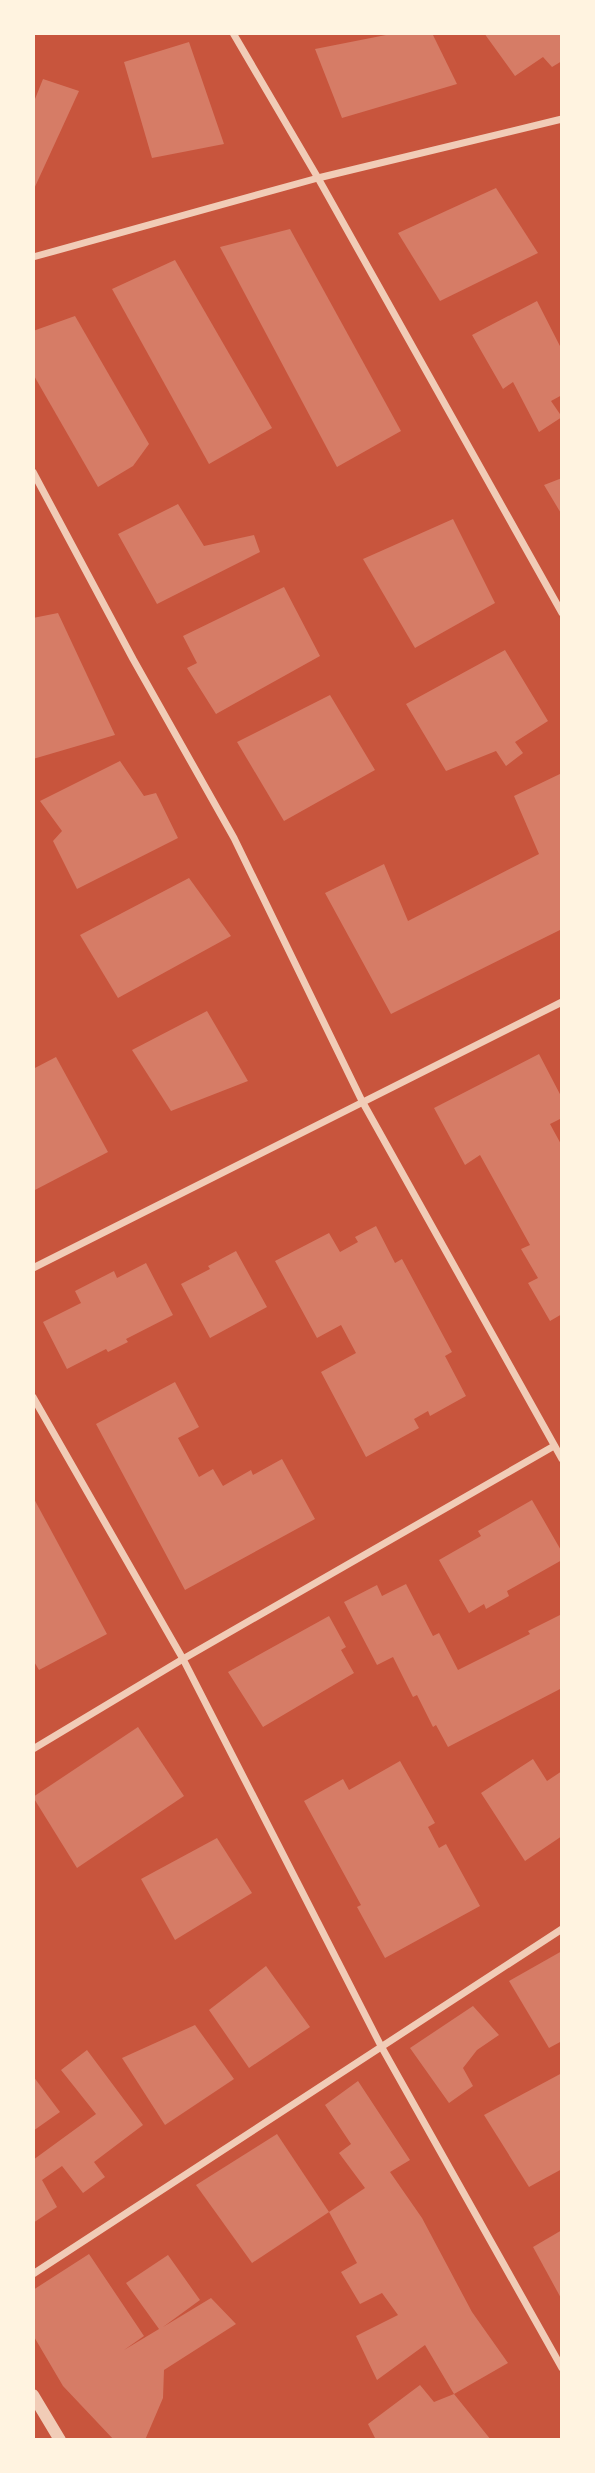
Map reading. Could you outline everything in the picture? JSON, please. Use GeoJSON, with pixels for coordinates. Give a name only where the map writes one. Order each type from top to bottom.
{"type":"FeatureCollection","features":[{"type":"Feature","properties":{"kind":"street"},"geometry":{"type":"LineString","coordinates":[[233,33],[318,178],[562,613]]}},
{"type":"Feature","properties":{"kind":"street"},"geometry":{"type":"LineString","coordinates":[[33,257],[318,178],[562,119]]}},
{"type":"Feature","properties":{"kind":"street"},"geometry":{"type":"LineString","coordinates":[[33,472],[133,659],[234,838],[362,1101],[562,1459]]}},
{"type":"Feature","properties":{"kind":"street"},"geometry":{"type":"LineString","coordinates":[[33,1268],[562,1002]]}},
{"type":"Feature","properties":{"kind":"street"},"geometry":{"type":"LineString","coordinates":[[33,1396],[183,1659],[381,2046],[562,2368]]}},
{"type":"Feature","properties":{"kind":"street"},"geometry":{"type":"LineString","coordinates":[[33,1749],[183,1659],[554,1446]]}},
{"type":"Feature","properties":{"kind":"street"},"geometry":{"type":"LineString","coordinates":[[33,2274],[562,1929]]}},
{"type":"Feature","properties":{"kind":"street"},"geometry":{"type":"LineString","coordinates":[[33,2395],[60,2440]]}},
{"type":"Feature","properties":{"kind":"building"},"geometry":{"type":"Polygon","coordinates":[[[396,33],[432,33],[457,84],[342,118],[315,49],[396,33]]]}},
{"type":"Feature","properties":{"kind":"building"},"geometry":{"type":"Polygon","coordinates":[[[484,33],[562,33],[562,61],[552,67],[543,57],[515,76],[484,33]]]}},
{"type":"Feature","properties":{"kind":"building"},"geometry":{"type":"Polygon","coordinates":[[[189,42],[224,144],[152,158],[124,62],[189,42]]]}},
{"type":"Feature","properties":{"kind":"building"},"geometry":{"type":"Polygon","coordinates":[[[43,79],[79,91],[33,191],[33,104],[43,79]]]}},
{"type":"Feature","properties":{"kind":"building"},"geometry":{"type":"Polygon","coordinates":[[[496,188],[538,253],[440,301],[398,233],[496,188]]]}},
{"type":"Feature","properties":{"kind":"building"},"geometry":{"type":"Polygon","coordinates":[[[290,229],[401,431],[337,467],[220,247],[290,229]]]}},
{"type":"Feature","properties":{"kind":"building"},"geometry":{"type":"Polygon","coordinates":[[[175,260],[272,428],[209,464],[112,289],[175,260]]]}},
{"type":"Feature","properties":{"kind":"building"},"geometry":{"type":"Polygon","coordinates":[[[537,301],[562,350],[562,395],[551,401],[562,417],[539,432],[513,382],[503,389],[472,335],[537,301]]]}},
{"type":"Feature","properties":{"kind":"building"},"geometry":{"type":"Polygon","coordinates":[[[75,316],[149,444],[133,466],[98,487],[33,374],[33,331],[75,316]]]}},
{"type":"Feature","properties":{"kind":"building"},"geometry":{"type":"Polygon","coordinates":[[[562,478],[562,515],[544,485],[562,478]]]}},
{"type":"Feature","properties":{"kind":"building"},"geometry":{"type":"Polygon","coordinates":[[[178,504],[204,546],[254,535],[260,552],[157,604],[118,534],[178,504]]]}},
{"type":"Feature","properties":{"kind":"building"},"geometry":{"type":"Polygon","coordinates":[[[453,519],[495,603],[415,648],[363,559],[453,519]]]}},
{"type":"Feature","properties":{"kind":"building"},"geometry":{"type":"Polygon","coordinates":[[[284,587],[320,656],[216,714],[187,668],[197,663],[183,636],[284,587]]]}},
{"type":"Feature","properties":{"kind":"building"},"geometry":{"type":"Polygon","coordinates":[[[58,613],[115,735],[33,759],[33,618],[58,613]]]}},
{"type":"Feature","properties":{"kind":"building"},"geometry":{"type":"Polygon","coordinates":[[[505,650],[548,721],[515,742],[523,753],[506,766],[496,751],[446,771],[406,704],[505,650]]]}},
{"type":"Feature","properties":{"kind":"building"},"geometry":{"type":"Polygon","coordinates":[[[330,695],[375,770],[284,821],[237,742],[330,695]]]}},
{"type":"Feature","properties":{"kind":"building"},"geometry":{"type":"Polygon","coordinates":[[[120,761],[144,796],[156,793],[178,838],[77,889],[53,841],[62,831],[40,801],[120,761]]]}},
{"type":"Feature","properties":{"kind":"building"},"geometry":{"type":"Polygon","coordinates":[[[562,773],[562,929],[391,1014],[325,893],[384,864],[408,921],[539,854],[514,796],[562,773]]]}},
{"type":"Feature","properties":{"kind":"building"},"geometry":{"type":"Polygon","coordinates":[[[189,878],[231,936],[118,998],[80,935],[189,878]]]}},
{"type":"Feature","properties":{"kind":"building"},"geometry":{"type":"Polygon","coordinates":[[[207,1011],[248,1081],[171,1111],[132,1050],[207,1011]]]}},
{"type":"Feature","properties":{"kind":"building"},"geometry":{"type":"Polygon","coordinates":[[[539,1054],[562,1098],[562,1118],[550,1124],[562,1146],[562,1314],[550,1321],[528,1283],[538,1278],[521,1249],[530,1245],[480,1155],[465,1165],[434,1108],[539,1054]]]}},
{"type":"Feature","properties":{"kind":"building"},"geometry":{"type":"Polygon","coordinates":[[[56,1057],[108,1152],[33,1191],[33,1069],[56,1057]]]}},
{"type":"Feature","properties":{"kind":"building"},"geometry":{"type":"Polygon","coordinates":[[[376,1226],[395,1263],[402,1259],[452,1352],[445,1356],[466,1396],[430,1416],[428,1411],[414,1419],[419,1428],[366,1457],[321,1372],[356,1353],[341,1325],[317,1338],[275,1261],[329,1233],[340,1252],[358,1242],[355,1237],[376,1226]]]}},
{"type":"Feature","properties":{"kind":"building"},"geometry":{"type":"Polygon","coordinates":[[[236,1251],[267,1307],[210,1338],[181,1284],[236,1251]]]}},
{"type":"Feature","properties":{"kind":"building"},"geometry":{"type":"Polygon","coordinates":[[[146,1263],[173,1315],[126,1339],[128,1342],[108,1352],[106,1349],[67,1369],[43,1322],[81,1303],[75,1291],[114,1271],[117,1278],[146,1263]]]}},
{"type":"Feature","properties":{"kind":"building"},"geometry":{"type":"Polygon","coordinates":[[[175,1382],[199,1427],[178,1438],[199,1477],[213,1469],[223,1486],[251,1470],[253,1475],[282,1459],[315,1519],[185,1590],[96,1424],[175,1382]]]}},
{"type":"Feature","properties":{"kind":"building"},"geometry":{"type":"Polygon","coordinates":[[[33,1497],[107,1634],[39,1670],[33,1660],[33,1497]]]}},
{"type":"Feature","properties":{"kind":"building"},"geometry":{"type":"Polygon","coordinates":[[[532,1500],[562,1552],[562,1560],[507,1591],[509,1596],[486,1609],[484,1604],[469,1613],[439,1560],[481,1536],[478,1531],[532,1500]]]}},
{"type":"Feature","properties":{"kind":"building"},"geometry":{"type":"Polygon","coordinates":[[[406,1584],[433,1636],[439,1633],[458,1670],[530,1634],[528,1631],[562,1614],[562,1688],[448,1747],[436,1725],[433,1727],[417,1695],[413,1697],[393,1657],[377,1665],[344,1602],[377,1585],[382,1596],[406,1584]]]}},
{"type":"Feature","properties":{"kind":"building"},"geometry":{"type":"Polygon","coordinates":[[[329,1616],[346,1647],[341,1650],[354,1673],[263,1727],[228,1672],[329,1616]]]}},
{"type":"Feature","properties":{"kind":"building"},"geometry":{"type":"Polygon","coordinates":[[[138,1727],[184,1796],[77,1868],[33,1797],[138,1727]]]}},
{"type":"Feature","properties":{"kind":"building"},"geometry":{"type":"Polygon","coordinates":[[[533,1759],[547,1781],[562,1771],[562,1836],[525,1861],[481,1793],[533,1759]]]}},
{"type":"Feature","properties":{"kind":"building"},"geometry":{"type":"Polygon","coordinates":[[[400,1761],[435,1823],[428,1827],[439,1848],[446,1844],[480,1906],[385,1958],[357,1907],[361,1905],[304,1801],[343,1779],[349,1790],[400,1761]]]}},
{"type":"Feature","properties":{"kind":"building"},"geometry":{"type":"Polygon","coordinates":[[[217,1838],[252,1893],[175,1940],[141,1879],[217,1838]]]}},
{"type":"Feature","properties":{"kind":"building"},"geometry":{"type":"Polygon","coordinates":[[[562,1951],[562,2041],[549,2048],[509,1981],[562,1951]]]}},
{"type":"Feature","properties":{"kind":"building"},"geometry":{"type":"Polygon","coordinates":[[[266,1966],[310,2027],[249,2068],[209,2010],[266,1966]]]}},
{"type":"Feature","properties":{"kind":"building"},"geometry":{"type":"Polygon","coordinates":[[[473,2006],[499,2035],[477,2050],[463,2068],[473,2086],[449,2103],[410,2048],[473,2006]]]}},
{"type":"Feature","properties":{"kind":"building"},"geometry":{"type":"Polygon","coordinates":[[[195,2025],[234,2079],[165,2125],[122,2058],[195,2025]]]}},
{"type":"Feature","properties":{"kind":"building"},"geometry":{"type":"Polygon","coordinates":[[[87,2050],[143,2125],[94,2162],[105,2177],[83,2193],[62,2166],[42,2180],[57,2207],[33,2223],[33,2160],[96,2114],[61,2070],[87,2050]]]}},
{"type":"Feature","properties":{"kind":"building"},"geometry":{"type":"Polygon","coordinates":[[[562,2073],[562,2169],[529,2187],[484,2115],[562,2073]]]}},
{"type":"Feature","properties":{"kind":"building"},"geometry":{"type":"Polygon","coordinates":[[[33,2076],[60,2112],[33,2131],[33,2076]]]}},
{"type":"Feature","properties":{"kind":"building"},"geometry":{"type":"Polygon","coordinates":[[[358,2081],[410,2160],[390,2172],[422,2218],[472,2312],[508,2363],[454,2394],[425,2345],[377,2380],[356,2336],[398,2315],[382,2293],[360,2304],[341,2272],[357,2263],[329,2212],[365,2188],[339,2153],[351,2144],[325,2105],[358,2081]]]}},
{"type":"Feature","properties":{"kind":"building"},"geometry":{"type":"Polygon","coordinates":[[[277,2134],[329,2212],[252,2263],[196,2185],[277,2134]]]}},
{"type":"Feature","properties":{"kind":"building"},"geometry":{"type":"Polygon","coordinates":[[[562,2230],[562,2300],[533,2247],[562,2230]]]}},
{"type":"Feature","properties":{"kind":"building"},"geometry":{"type":"Polygon","coordinates":[[[89,2254],[144,2336],[124,2350],[159,2329],[126,2283],[168,2255],[200,2300],[163,2327],[211,2298],[236,2324],[164,2370],[163,2398],[145,2440],[114,2440],[63,2386],[33,2335],[33,2290],[89,2254]]]}},
{"type":"Feature","properties":{"kind":"building"},"geometry":{"type":"Polygon","coordinates":[[[420,2385],[434,2402],[454,2394],[491,2440],[376,2440],[368,2424],[420,2385]]]}}]}
